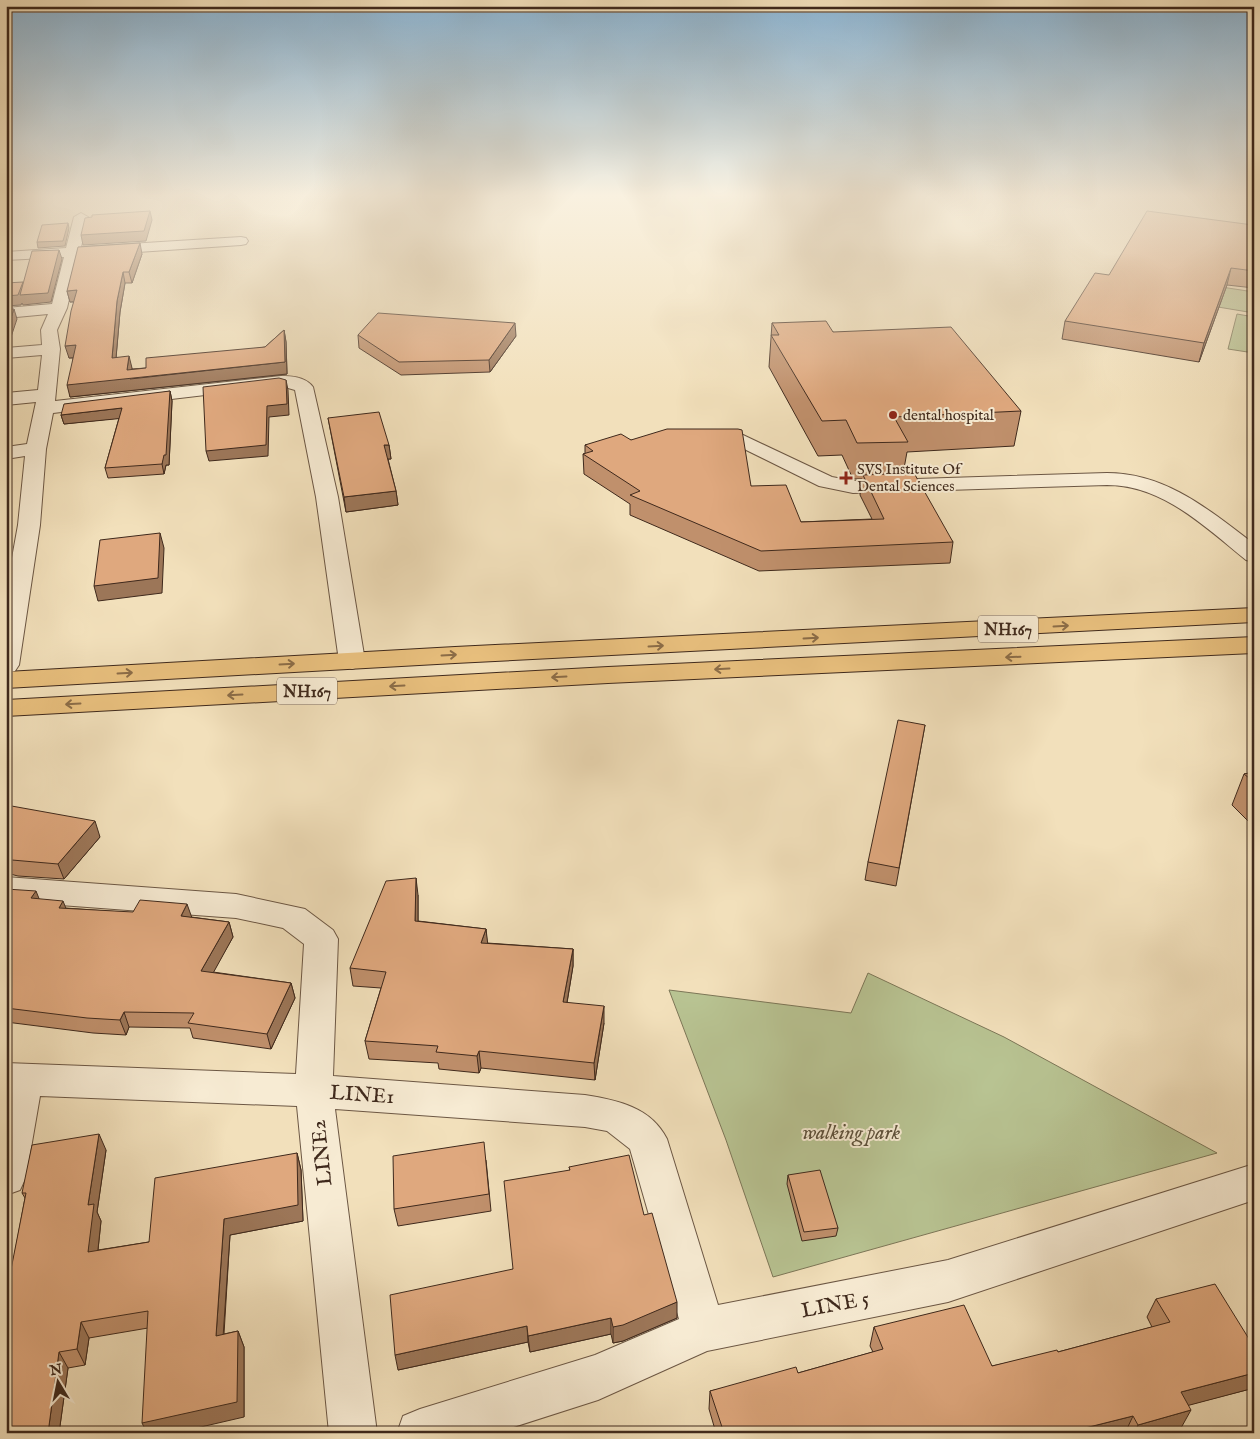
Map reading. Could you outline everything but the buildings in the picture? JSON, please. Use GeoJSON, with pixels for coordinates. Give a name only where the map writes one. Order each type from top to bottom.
{"type":"FeatureCollection","features":[{"type":"Feature","properties":{"kind":"highway"},"geometry":{"type":"LineString","coordinates":[[1111,624],[1254,602]]}},
{"type":"Feature","properties":{"kind":"highway","name":"NH167"},"geometry":{"type":"LineString","coordinates":[[6,680],[762,640],[1111,624],[1254,615]]}},
{"type":"Feature","properties":{"kind":"highway","name":"NH167"},"geometry":{"type":"LineString","coordinates":[[6,708],[608,675],[1254,645]]}},
{"type":"Feature","properties":{"kind":"highway"},"geometry":{"type":"LineString","coordinates":[[1131,652],[1254,661]]}},
{"type":"Feature","properties":{"kind":"street"},"geometry":{"type":"LineString","coordinates":[[6,665],[29,525],[36,449],[45,402],[51,349],[49,330],[59,308],[71,264]]}},
{"type":"Feature","properties":{"kind":"street"},"geometry":{"type":"LineString","coordinates":[[6,313],[59,308]]}},
{"type":"Feature","properties":{"kind":"street"},"geometry":{"type":"LineString","coordinates":[[6,353],[51,349]]}},
{"type":"Feature","properties":{"kind":"street"},"geometry":{"type":"LineString","coordinates":[[6,399],[45,402],[280,381],[293,382],[304,387],[327,497],[352,661]]}},
{"type":"Feature","properties":{"kind":"street"},"geometry":{"type":"LineString","coordinates":[[743,441],[826,482],[853,488],[1107,479],[1132,480],[1150,485],[1188,505],[1254,555]]}},
{"type":"Feature","properties":{"kind":"street"},"geometry":{"type":"LineString","coordinates":[[6,453],[36,449]]}},
{"type":"Feature","properties":{"kind":"street","name":"LINE1"},"geometry":{"type":"LineString","coordinates":[[6,889],[236,906],[293,918],[321,939],[314,1090],[585,1111],[616,1116],[646,1139],[704,1330]]}},
{"type":"Feature","properties":{"kind":"street"},"geometry":{"type":"LineString","coordinates":[[6,1177],[15,1080],[314,1090]]}},
{"type":"Feature","properties":{"kind":"street","name":"LINE2"},"geometry":{"type":"LineString","coordinates":[[314,1090],[353,1433]]}},
{"type":"Feature","properties":{"kind":"street","name":"LINE 5"},"geometry":{"type":"LineString","coordinates":[[420,1433],[598,1377],[704,1330],[948,1281],[1254,1182]]}},
{"type":"Feature","properties":{"kind":"green space"},"geometry":{"type":"Polygon","coordinates":[[[1150,276],[1254,292],[1254,313],[1140,294],[1150,276]]]}},
{"type":"Feature","properties":{"kind":"green space"},"geometry":{"type":"Polygon","coordinates":[[[1237,314],[1254,317],[1254,353],[1228,349],[1237,314]]]}},
{"type":"Feature","properties":{"kind":"green space","name":"walking park"},"geometry":{"type":"Polygon","coordinates":[[[868,973],[1004,1037],[1217,1153],[773,1277],[726,1140],[669,990],[851,1013],[868,973]]]}},
{"type":"Feature","properties":{"kind":"place","name":"dental hospital"},"geometry":{"type":"Point","coordinates":[893,415]}},
{"type":"Feature","properties":{"kind":"place","name":"SVS Institute Of Dental Sciences"},"geometry":{"type":"Point","coordinates":[846,478]}}]}
